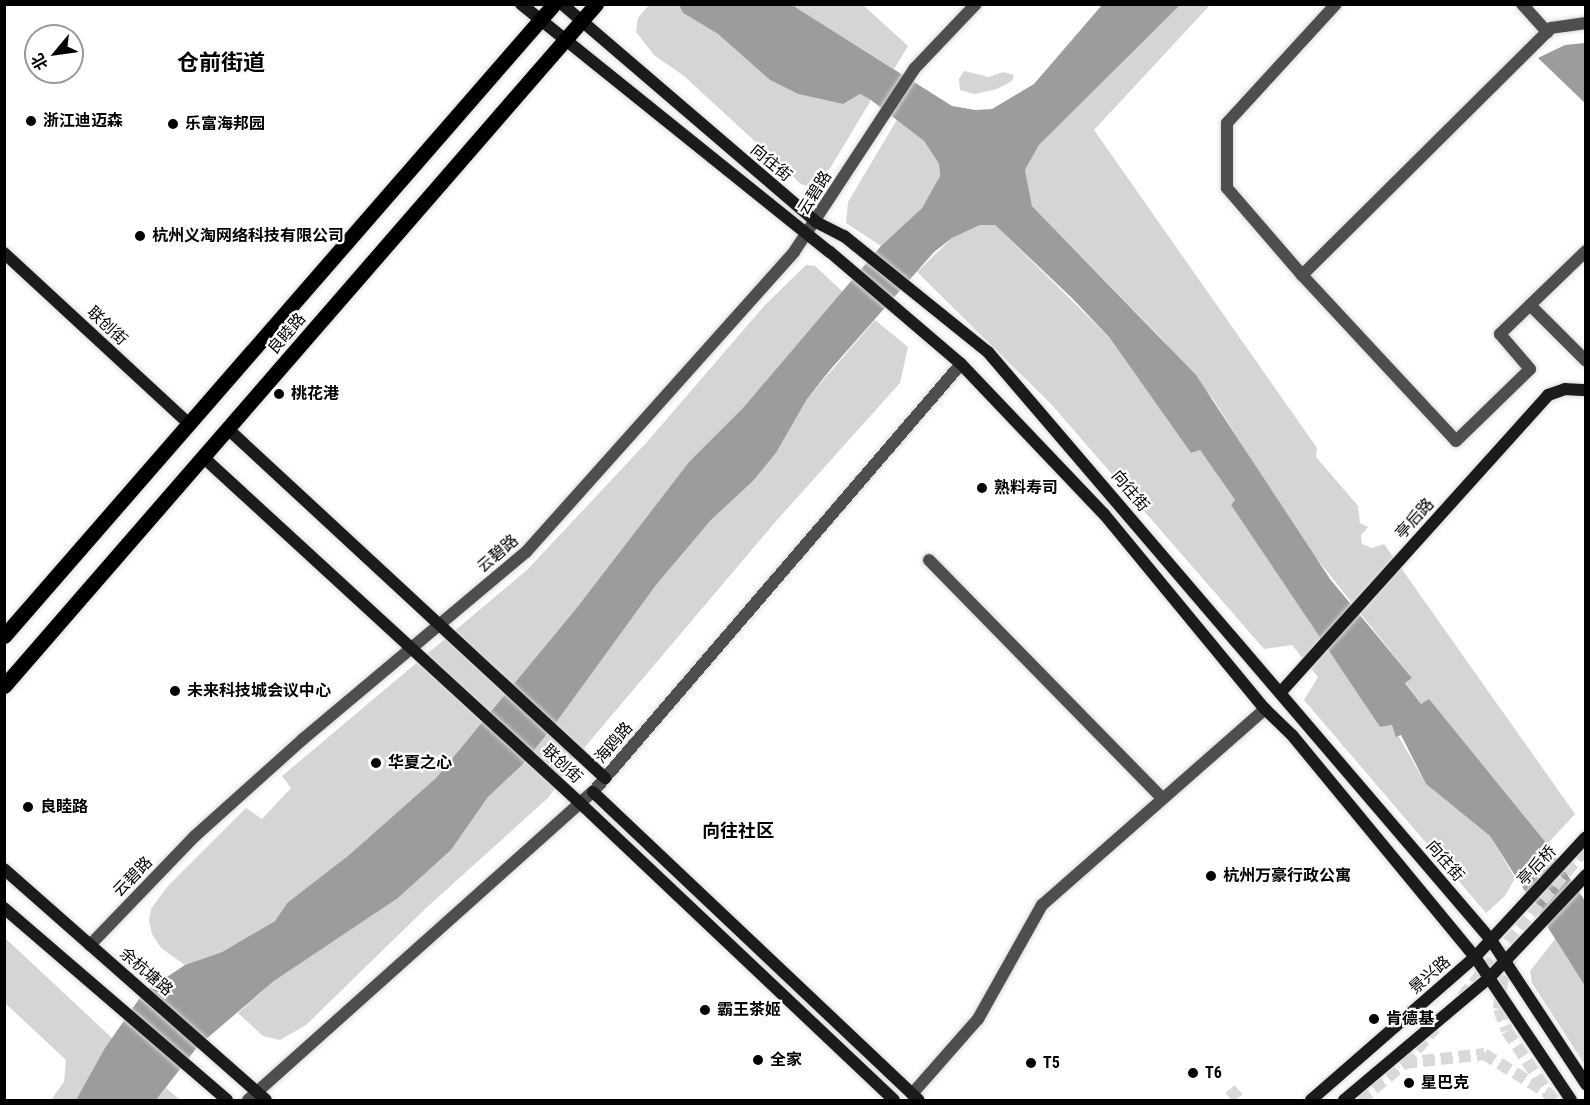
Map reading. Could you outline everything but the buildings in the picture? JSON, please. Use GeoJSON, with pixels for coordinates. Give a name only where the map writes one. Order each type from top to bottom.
{"type":"FeatureCollection","features":[{"type":"Feature","properties":{"kind":"main road","name":"良睦路"},"geometry":{"type":"LineString","coordinates":[[4,636],[554,4]]}},
{"type":"Feature","properties":{"kind":"main road","name":"良睦路"},"geometry":{"type":"LineString","coordinates":[[4,686],[596,4]]}},
{"type":"Feature","properties":{"kind":"street","name":"向往街"},"geometry":{"type":"LineString","coordinates":[[521,4],[807,236],[830,252],[961,363]]}},
{"type":"Feature","properties":{"kind":"street","name":"向往街"},"geometry":{"type":"LineString","coordinates":[[562,4],[816,222],[844,236],[988,352],[1491,940],[1506,959],[1586,1084]]}},
{"type":"Feature","properties":{"kind":"street","name":"云碧路"},"geometry":{"type":"LineString","coordinates":[[90,945],[195,836],[526,552],[807,236],[915,68],[976,4]]}},
{"type":"Feature","properties":{"kind":"street"},"geometry":{"type":"LineString","coordinates":[[1336,4],[1227,123],[1227,188],[1302,275],[1456,441],[1530,369],[1500,334],[1586,251]]}},
{"type":"Feature","properties":{"kind":"street"},"geometry":{"type":"LineString","coordinates":[[1522,4],[1547,32]]}},
{"type":"Feature","properties":{"kind":"street"},"geometry":{"type":"LineString","coordinates":[[1302,275],[1547,32],[1586,23]]}},
{"type":"Feature","properties":{"kind":"street","name":"联创街"},"geometry":{"type":"LineString","coordinates":[[4,253],[188,423]]}},
{"type":"Feature","properties":{"kind":"street"},"geometry":{"type":"LineString","coordinates":[[1530,305],[1586,361]]}},
{"type":"Feature","properties":{"kind":"street"},"geometry":{"type":"LineString","coordinates":[[961,363],[1104,514],[1265,709],[1292,735],[1475,957],[1571,1101]]}},
{"type":"Feature","properties":{"kind":"street","name":"海鸥路"},"geometry":{"type":"LineString","coordinates":[[257,1098],[593,792],[961,363]]}},
{"type":"Feature","properties":{"kind":"street","name":"亭后路"},"geometry":{"type":"LineString","coordinates":[[1280,693],[1548,395],[1565,389],[1586,390]]}},
{"type":"Feature","properties":{"kind":"street","name":"联创街"},"geometry":{"type":"LineString","coordinates":[[228,429],[605,778]]}},
{"type":"Feature","properties":{"kind":"street","name":"联创街"},"geometry":{"type":"LineString","coordinates":[[203,457],[580,803],[894,1101]]}},
{"type":"Feature","properties":{"kind":"street"},"geometry":{"type":"LineString","coordinates":[[929,560],[1162,798]]}},
{"type":"Feature","properties":{"kind":"street"},"geometry":{"type":"LineString","coordinates":[[915,1097],[978,1019],[1042,905],[1265,709]]}},
{"type":"Feature","properties":{"kind":"street","name":"联创街"},"geometry":{"type":"LineString","coordinates":[[593,792],[915,1097]]}},
{"type":"Feature","properties":{"kind":"street","name":"亭后桥"},"geometry":{"type":"LineString","coordinates":[[1512,917],[1586,837]]}},
{"type":"Feature","properties":{"kind":"street","name":"余杭塘路"},"geometry":{"type":"LineString","coordinates":[[4,869],[223,1060],[257,1098]]}},
{"type":"Feature","properties":{"kind":"street"},"geometry":{"type":"LineString","coordinates":[[1344,1101],[1490,977],[1586,875]]}},
{"type":"Feature","properties":{"kind":"street"},"geometry":{"type":"LineString","coordinates":[[4,908],[227,1101]]}},
{"type":"Feature","properties":{"kind":"street","name":"景兴路"},"geometry":{"type":"LineString","coordinates":[[1311,1101],[1475,957],[1512,917]]}},
{"type":"Feature","properties":{"kind":"shaded area"},"geometry":{"type":"Polygon","coordinates":[[[649,5],[679,5],[683,13],[718,34],[770,80],[798,94],[843,104],[860,94],[871,100],[817,190],[801,184],[684,76],[654,55],[636,32],[638,18],[649,5]]]}},
{"type":"Feature","properties":{"kind":"shaded area"},"geometry":{"type":"Polygon","coordinates":[[[679,5],[792,5],[952,106],[975,110],[992,109],[1034,84],[1102,5],[1180,5],[1039,145],[1025,170],[1032,206],[1196,375],[1330,579],[1412,678],[1405,683],[1421,704],[1429,699],[1547,844],[1585,901],[1585,986],[1490,836],[1426,784],[1401,735],[1396,737],[1392,725],[1380,727],[1231,505],[1235,500],[1200,450],[1191,453],[1109,337],[1072,298],[995,225],[980,225],[952,238],[934,252],[830,370],[807,399],[776,453],[753,481],[711,520],[656,585],[555,724],[522,765],[488,797],[451,850],[398,898],[274,981],[198,1046],[156,1100],[76,1100],[105,1048],[144,992],[185,965],[222,952],[275,921],[287,903],[349,855],[436,778],[575,610],[689,462],[743,408],[881,246],[922,208],[940,176],[939,164],[924,141],[871,100],[860,94],[843,104],[798,94],[770,80],[718,34],[683,13],[679,5]]]}},
{"type":"Feature","properties":{"kind":"shaded area"},"geometry":{"type":"Polygon","coordinates":[[[792,5],[863,5],[908,46],[894,69],[792,5]]]}},
{"type":"Feature","properties":{"kind":"shaded area"},"geometry":{"type":"Polygon","coordinates":[[[1180,5],[1210,5],[1094,130],[1317,448],[1316,457],[1358,506],[1360,523],[1368,527],[1361,535],[1362,544],[1372,548],[1384,544],[1575,814],[1547,844],[1429,700],[1421,704],[1405,682],[1412,678],[1305,544],[1213,399],[1161,338],[1032,206],[1025,170],[1039,145],[1180,5]]]}},
{"type":"Feature","properties":{"kind":"shaded area"},"geometry":{"type":"Polygon","coordinates":[[[1586,43],[1585,103],[1538,58],[1565,45],[1586,43]]]}},
{"type":"Feature","properties":{"kind":"shaded area"},"geometry":{"type":"Polygon","coordinates":[[[964,71],[989,77],[1003,72],[1014,75],[1012,81],[997,89],[975,94],[960,90],[959,79],[964,71]]]}},
{"type":"Feature","properties":{"kind":"shaded area"},"geometry":{"type":"Polygon","coordinates":[[[898,118],[924,141],[939,164],[940,176],[922,208],[881,246],[846,223],[848,202],[898,118]]]}},
{"type":"Feature","properties":{"kind":"shaded area"},"geometry":{"type":"Polygon","coordinates":[[[980,225],[995,225],[1109,337],[1191,453],[1200,450],[1235,500],[1231,505],[1380,727],[1392,725],[1426,784],[1490,836],[1515,878],[1505,896],[1486,913],[1304,700],[1318,677],[1292,645],[1264,649],[1051,404],[917,272],[952,238],[980,225]]]}},
{"type":"Feature","properties":{"kind":"shaded area"},"geometry":{"type":"Polygon","coordinates":[[[806,265],[815,266],[843,292],[743,408],[689,462],[575,610],[436,778],[349,855],[287,903],[275,921],[222,952],[185,965],[161,948],[152,934],[149,920],[151,909],[167,887],[246,808],[262,819],[291,788],[282,776],[527,570],[647,442],[764,306],[806,265]]]}},
{"type":"Feature","properties":{"kind":"shaded area"},"geometry":{"type":"Polygon","coordinates":[[[875,320],[908,347],[900,383],[777,520],[573,761],[549,797],[425,909],[306,1025],[280,1040],[263,1036],[238,1013],[274,981],[398,898],[451,850],[488,797],[522,765],[555,724],[656,585],[711,520],[753,481],[776,453],[807,399],[875,320]]]}},
{"type":"Feature","properties":{"kind":"shaded area"},"geometry":{"type":"Polygon","coordinates":[[[4,937],[112,1038],[76,1100],[51,1100],[64,1082],[66,1060],[5,1003],[4,937]]]}},
{"type":"Feature","properties":{"kind":"shaded area"},"geometry":{"type":"Polygon","coordinates":[[[1555,939],[1585,986],[1585,1065],[1532,983],[1530,971],[1555,939]]]}},
{"type":"Feature","properties":{"kind":"shaded area"},"geometry":{"type":"Polygon","coordinates":[[[166,1088],[180,1100],[156,1100],[166,1088]]]}},
{"type":"Feature","properties":{"kind":"tunnel"},"geometry":{"type":"LineString","coordinates":[[1462,997],[1586,848]]}},
{"type":"Feature","properties":{"kind":"tunnel"},"geometry":{"type":"LineString","coordinates":[[1511,959],[1502,981],[1499,1009],[1507,1031],[1548,1093]]}},
{"type":"Feature","properties":{"kind":"tunnel"},"geometry":{"type":"LineString","coordinates":[[1405,1063],[1435,1028]]}},
{"type":"Feature","properties":{"kind":"tunnel"},"geometry":{"type":"LineString","coordinates":[[1360,1100],[1405,1063],[1484,1054],[1548,1093],[1553,1100]]}},
{"type":"Feature","properties":{"kind":"tunnel"},"geometry":{"type":"LineString","coordinates":[[1230,1089],[1240,1100]]}},
{"type":"Feature","properties":{"kind":"place","name":"浙江迪迈森"},"geometry":{"type":"Point","coordinates":[31,121]}},
{"type":"Feature","properties":{"kind":"place","name":"乐富海邦园"},"geometry":{"type":"Point","coordinates":[173,124]}},
{"type":"Feature","properties":{"kind":"place","name":"杭州义淘网络科技有限公司"},"geometry":{"type":"Point","coordinates":[140,236]}},
{"type":"Feature","properties":{"kind":"place","name":"桃花港"},"geometry":{"type":"Point","coordinates":[279,394]}},
{"type":"Feature","properties":{"kind":"place","name":"熟料寿司"},"geometry":{"type":"Point","coordinates":[982,488]}},
{"type":"Feature","properties":{"kind":"place","name":"未来科技城会议中心"},"geometry":{"type":"Point","coordinates":[175,691]}},
{"type":"Feature","properties":{"kind":"place","name":"华夏之心"},"geometry":{"type":"Point","coordinates":[376,763]}},
{"type":"Feature","properties":{"kind":"place","name":"良睦路"},"geometry":{"type":"Point","coordinates":[28,807]}},
{"type":"Feature","properties":{"kind":"place","name":"杭州万豪行政公寓"},"geometry":{"type":"Point","coordinates":[1211,876]}},
{"type":"Feature","properties":{"kind":"place","name":"霸王茶姬"},"geometry":{"type":"Point","coordinates":[705,1010]}},
{"type":"Feature","properties":{"kind":"place","name":"肯德基"},"geometry":{"type":"Point","coordinates":[1374,1019]}},
{"type":"Feature","properties":{"kind":"place","name":"全家"},"geometry":{"type":"Point","coordinates":[758,1060]}},
{"type":"Feature","properties":{"kind":"place","name":"T5"},"geometry":{"type":"Point","coordinates":[1031,1063]}},
{"type":"Feature","properties":{"kind":"place","name":"T6"},"geometry":{"type":"Point","coordinates":[1193,1073]}},
{"type":"Feature","properties":{"kind":"place","name":"星巴克"},"geometry":{"type":"Point","coordinates":[1409,1083]}},
{"type":"Feature","properties":{"kind":"district","name":"仓前街道"},"geometry":{"type":"Point","coordinates":[221,63]}},
{"type":"Feature","properties":{"kind":"district","name":"向往社区"},"geometry":{"type":"Point","coordinates":[738,831]}}]}
